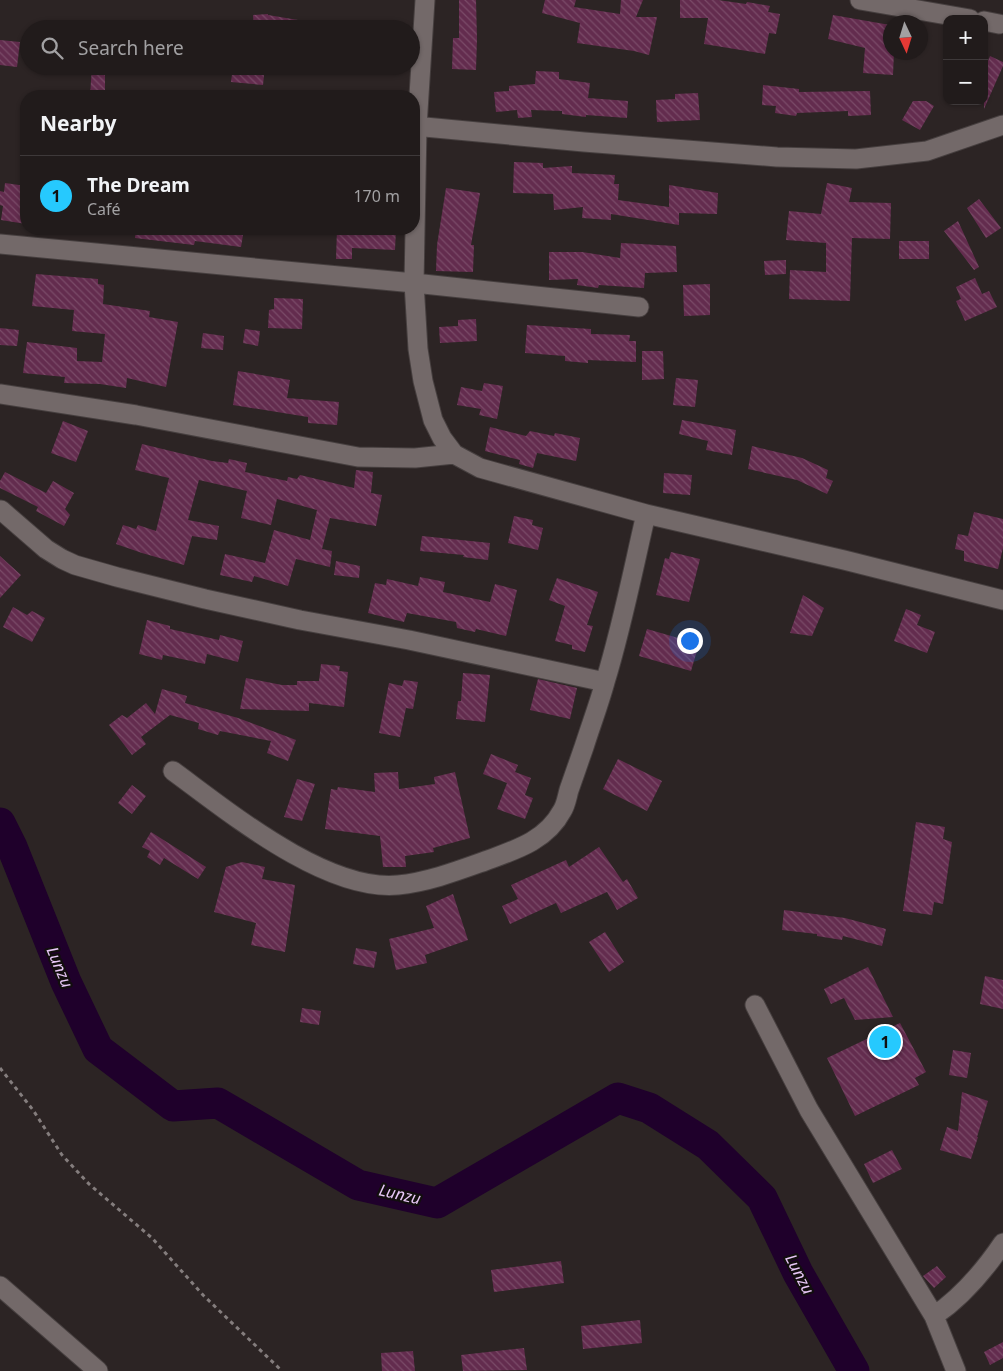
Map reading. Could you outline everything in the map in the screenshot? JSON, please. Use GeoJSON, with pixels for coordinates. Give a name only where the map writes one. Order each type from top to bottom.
{"type":"FeatureCollection","features":[{"type":"Feature","properties":{"kind":"street"},"geometry":{"type":"LineString","coordinates":[[420,70],[425,0]]}},
{"type":"Feature","properties":{"kind":"street"},"geometry":{"type":"LineString","coordinates":[[860,0],[947,15]]}},
{"type":"Feature","properties":{"kind":"street"},"geometry":{"type":"LineString","coordinates":[[419,90],[420,75]]}},
{"type":"Feature","properties":{"kind":"street"},"geometry":{"type":"LineString","coordinates":[[420,126],[584,142],[768,156],[856,159],[927,151],[1003,125]]}},
{"type":"Feature","properties":{"kind":"street"},"geometry":{"type":"LineString","coordinates":[[415,235],[414,284],[418,349],[433,420],[442,438],[454,454],[480,468],[646,514],[844,560],[1003,600]]}},
{"type":"Feature","properties":{"kind":"street"},"geometry":{"type":"LineString","coordinates":[[0,244],[639,307]]}},
{"type":"Feature","properties":{"kind":"street"},"geometry":{"type":"LineString","coordinates":[[0,394],[136,415],[358,457],[415,458],[454,454]]}},
{"type":"Feature","properties":{"kind":"street"},"geometry":{"type":"LineString","coordinates":[[1,510],[46,549],[62,559],[75,565],[117,577],[300,620],[409,640],[605,682]]}},
{"type":"Feature","properties":{"kind":"street"},"geometry":{"type":"LineString","coordinates":[[173,770],[244,822],[325,871],[372,884],[396,885],[422,881],[519,849],[536,840],[548,830],[562,811],[605,682],[646,514]]}},
{"type":"Feature","properties":{"kind":"street"},"geometry":{"type":"LineString","coordinates":[[755,1005],[809,1110],[934,1316],[956,1371]]}},
{"type":"Feature","properties":{"kind":"street"},"geometry":{"type":"LineString","coordinates":[[934,1316],[950,1306],[1003,1243]]}},
{"type":"Feature","properties":{"kind":"street"},"geometry":{"type":"LineString","coordinates":[[0,1286],[98,1371]]}},
{"type":"Feature","properties":{"kind":"path"},"geometry":{"type":"LineString","coordinates":[[0,1068],[33,1110],[62,1155],[82,1177],[110,1204],[152,1238],[204,1295],[282,1371]]}},
{"type":"Feature","properties":{"kind":"building"},"geometry":{"type":"Polygon","coordinates":[[[459,0],[476,0],[476,70],[452,69],[453,38],[459,38],[459,0]]]}},
{"type":"Feature","properties":{"kind":"building"},"geometry":{"type":"Polygon","coordinates":[[[545,0],[576,0],[574,7],[620,14],[621,0],[643,0],[636,17],[657,17],[649,55],[577,43],[580,23],[542,13],[545,0]]]}},
{"type":"Feature","properties":{"kind":"building"},"geometry":{"type":"Polygon","coordinates":[[[680,0],[718,0],[770,6],[768,12],[780,14],[776,34],[769,33],[765,54],[704,44],[708,18],[680,18],[680,0]]]}},
{"type":"Feature","properties":{"kind":"building"},"geometry":{"type":"Polygon","coordinates":[[[268,14],[298,20],[253,20],[253,15],[268,14]]]}},
{"type":"Feature","properties":{"kind":"building"},"geometry":{"type":"Polygon","coordinates":[[[833,15],[883,24],[883,60],[894,60],[893,75],[863,73],[865,48],[828,39],[833,15]]]}},
{"type":"Feature","properties":{"kind":"building"},"geometry":{"type":"Polygon","coordinates":[[[0,40],[20,42],[17,67],[0,65],[0,40]]]}},
{"type":"Feature","properties":{"kind":"building"},"geometry":{"type":"Polygon","coordinates":[[[990,56],[1003,62],[1003,66],[988,100],[988,60],[990,56]]]}},
{"type":"Feature","properties":{"kind":"building"},"geometry":{"type":"Polygon","coordinates":[[[536,71],[559,72],[559,79],[590,83],[588,98],[628,101],[627,118],[586,115],[586,117],[562,114],[562,111],[531,110],[532,117],[518,118],[517,110],[496,112],[494,92],[509,91],[509,86],[535,84],[536,71]]]}},
{"type":"Feature","properties":{"kind":"building"},"geometry":{"type":"Polygon","coordinates":[[[91,75],[105,75],[105,90],[90,90],[91,75]]]}},
{"type":"Feature","properties":{"kind":"building"},"geometry":{"type":"Polygon","coordinates":[[[232,75],[264,75],[263,85],[231,82],[232,75]]]}},
{"type":"Feature","properties":{"kind":"building"},"geometry":{"type":"Polygon","coordinates":[[[763,85],[799,89],[799,92],[870,91],[871,115],[848,116],[848,111],[797,113],[796,116],[775,113],[776,106],[762,105],[763,85]]]}},
{"type":"Feature","properties":{"kind":"building"},"geometry":{"type":"Polygon","coordinates":[[[698,93],[700,120],[657,122],[656,100],[675,99],[675,94],[698,93]]]}},
{"type":"Feature","properties":{"kind":"building"},"geometry":{"type":"Polygon","coordinates":[[[913,101],[926,101],[934,106],[920,130],[902,120],[913,101]]]}},
{"type":"Feature","properties":{"kind":"building"},"geometry":{"type":"Polygon","coordinates":[[[514,162],[543,163],[543,168],[572,166],[572,173],[615,175],[614,184],[619,184],[618,200],[669,207],[669,185],[718,193],[717,214],[679,213],[679,225],[611,214],[611,220],[582,218],[583,207],[554,210],[553,194],[513,193],[514,162]]]}},
{"type":"Feature","properties":{"kind":"building"},"geometry":{"type":"Polygon","coordinates":[[[5,183],[20,185],[20,223],[1,220],[3,206],[0,205],[0,191],[4,192],[5,183]]]}},
{"type":"Feature","properties":{"kind":"building"},"geometry":{"type":"Polygon","coordinates":[[[827,183],[852,188],[849,202],[891,203],[890,239],[852,238],[850,301],[789,299],[790,270],[826,272],[826,243],[786,240],[789,211],[821,214],[827,183]]]}},
{"type":"Feature","properties":{"kind":"building"},"geometry":{"type":"Polygon","coordinates":[[[446,188],[480,193],[471,245],[474,245],[473,272],[436,271],[437,245],[446,188]]]}},
{"type":"Feature","properties":{"kind":"building"},"geometry":{"type":"Polygon","coordinates":[[[979,199],[1001,228],[986,238],[967,208],[979,199]]]}},
{"type":"Feature","properties":{"kind":"building"},"geometry":{"type":"Polygon","coordinates":[[[958,221],[979,267],[974,270],[944,231],[958,221]]]}},
{"type":"Feature","properties":{"kind":"building"},"geometry":{"type":"Polygon","coordinates":[[[135,235],[243,235],[241,247],[195,241],[194,245],[135,238],[135,235]]]}},
{"type":"Feature","properties":{"kind":"building"},"geometry":{"type":"Polygon","coordinates":[[[337,235],[396,235],[395,250],[352,248],[352,259],[336,259],[337,235]]]}},
{"type":"Feature","properties":{"kind":"building"},"geometry":{"type":"Polygon","coordinates":[[[899,241],[929,241],[929,259],[899,259],[899,241]]]}},
{"type":"Feature","properties":{"kind":"building"},"geometry":{"type":"Polygon","coordinates":[[[621,243],[676,246],[677,272],[645,273],[644,288],[599,285],[598,288],[577,285],[578,279],[549,280],[549,252],[582,252],[620,258],[621,243]]]}},
{"type":"Feature","properties":{"kind":"building"},"geometry":{"type":"Polygon","coordinates":[[[786,260],[786,274],[765,275],[764,261],[786,260]]]}},
{"type":"Feature","properties":{"kind":"building"},"geometry":{"type":"Polygon","coordinates":[[[36,274],[98,279],[98,284],[104,285],[103,304],[150,311],[149,317],[178,322],[166,387],[127,378],[126,388],[100,384],[64,383],[65,377],[23,373],[27,342],[77,348],[77,361],[102,362],[105,334],[72,331],[74,310],[32,306],[36,274]]]}},
{"type":"Feature","properties":{"kind":"building"},"geometry":{"type":"Polygon","coordinates":[[[975,278],[982,294],[989,291],[997,307],[965,321],[956,301],[961,299],[956,287],[975,278]]]}},
{"type":"Feature","properties":{"kind":"building"},"geometry":{"type":"Polygon","coordinates":[[[710,284],[710,315],[684,316],[683,285],[710,284]]]}},
{"type":"Feature","properties":{"kind":"building"},"geometry":{"type":"Polygon","coordinates":[[[274,298],[303,299],[302,329],[268,328],[269,310],[274,309],[274,298]]]}},
{"type":"Feature","properties":{"kind":"building"},"geometry":{"type":"Polygon","coordinates":[[[476,319],[477,341],[440,343],[439,327],[458,326],[458,320],[476,319]]]}},
{"type":"Feature","properties":{"kind":"building"},"geometry":{"type":"Polygon","coordinates":[[[527,325],[591,329],[591,334],[630,335],[629,341],[636,341],[636,362],[588,360],[588,363],[565,361],[565,356],[525,353],[527,325]]]}},
{"type":"Feature","properties":{"kind":"building"},"geometry":{"type":"Polygon","coordinates":[[[0,328],[19,330],[17,346],[0,345],[0,328]]]}},
{"type":"Feature","properties":{"kind":"building"},"geometry":{"type":"Polygon","coordinates":[[[245,329],[260,331],[258,346],[243,343],[245,329]]]}},
{"type":"Feature","properties":{"kind":"building"},"geometry":{"type":"Polygon","coordinates":[[[203,333],[224,336],[223,350],[201,348],[203,333]]]}},
{"type":"Feature","properties":{"kind":"building"},"geometry":{"type":"Polygon","coordinates":[[[642,351],[663,351],[664,379],[642,380],[642,351]]]}},
{"type":"Feature","properties":{"kind":"building"},"geometry":{"type":"Polygon","coordinates":[[[238,371],[290,380],[287,398],[339,402],[337,425],[308,423],[308,417],[233,405],[238,371]]]}},
{"type":"Feature","properties":{"kind":"building"},"geometry":{"type":"Polygon","coordinates":[[[676,378],[698,380],[695,407],[673,405],[676,378]]]}},
{"type":"Feature","properties":{"kind":"building"},"geometry":{"type":"Polygon","coordinates":[[[484,383],[503,386],[497,419],[479,415],[481,409],[457,405],[461,387],[482,391],[484,383]]]}},
{"type":"Feature","properties":{"kind":"building"},"geometry":{"type":"Polygon","coordinates":[[[682,420],[736,430],[732,455],[706,450],[708,441],[679,434],[682,420]]]}},
{"type":"Feature","properties":{"kind":"building"},"geometry":{"type":"Polygon","coordinates":[[[63,421],[88,431],[76,462],[51,453],[63,421]]]}},
{"type":"Feature","properties":{"kind":"building"},"geometry":{"type":"Polygon","coordinates":[[[490,427],[526,436],[530,431],[554,436],[555,433],[580,438],[576,461],[537,453],[533,468],[519,464],[520,460],[485,451],[490,427]]]}},
{"type":"Feature","properties":{"kind":"building"},"geometry":{"type":"Polygon","coordinates":[[[142,444],[212,461],[228,463],[229,459],[247,463],[245,472],[287,481],[288,477],[297,479],[300,475],[354,488],[356,470],[373,472],[371,493],[382,495],[376,526],[330,518],[322,549],[332,551],[330,567],[296,559],[288,586],[254,576],[252,582],[220,575],[225,554],[265,563],[274,530],[310,540],[317,510],[277,499],[271,525],[241,518],[247,491],[199,480],[188,520],[219,526],[217,540],[192,536],[184,565],[116,544],[123,525],[136,529],[138,525],[156,531],[169,478],[135,470],[142,444]]]}},
{"type":"Feature","properties":{"kind":"building"},"geometry":{"type":"Polygon","coordinates":[[[752,446],[802,458],[828,470],[826,478],[833,481],[827,494],[797,480],[748,469],[752,446]]]}},
{"type":"Feature","properties":{"kind":"building"},"geometry":{"type":"Polygon","coordinates":[[[5,472],[46,493],[53,481],[74,493],[65,509],[70,515],[64,526],[36,511],[38,507],[0,488],[0,481],[5,472]]]}},
{"type":"Feature","properties":{"kind":"building"},"geometry":{"type":"Polygon","coordinates":[[[664,473],[692,475],[690,495],[663,493],[664,473]]]}},
{"type":"Feature","properties":{"kind":"building"},"geometry":{"type":"Polygon","coordinates":[[[974,512],[1003,519],[1003,548],[998,569],[964,561],[964,551],[955,549],[958,534],[968,536],[974,512]]]}},
{"type":"Feature","properties":{"kind":"building"},"geometry":{"type":"Polygon","coordinates":[[[514,516],[533,520],[532,525],[543,528],[538,550],[508,543],[514,516]]]}},
{"type":"Feature","properties":{"kind":"building"},"geometry":{"type":"Polygon","coordinates":[[[422,536],[490,543],[488,560],[463,557],[464,555],[420,551],[422,536]]]}},
{"type":"Feature","properties":{"kind":"building"},"geometry":{"type":"Polygon","coordinates":[[[671,552],[700,559],[689,602],[656,595],[665,558],[669,559],[671,552]]]}},
{"type":"Feature","properties":{"kind":"building"},"geometry":{"type":"Polygon","coordinates":[[[0,556],[21,575],[0,598],[0,556]]]}},
{"type":"Feature","properties":{"kind":"building"},"geometry":{"type":"Polygon","coordinates":[[[336,561],[360,566],[359,578],[334,575],[336,561]]]}},
{"type":"Feature","properties":{"kind":"building"},"geometry":{"type":"Polygon","coordinates":[[[420,577],[445,582],[443,592],[490,602],[495,584],[517,590],[506,636],[476,629],[475,632],[457,628],[456,622],[407,613],[404,622],[368,613],[375,583],[386,585],[387,579],[418,586],[420,577]]]}},
{"type":"Feature","properties":{"kind":"building"},"geometry":{"type":"Polygon","coordinates":[[[557,578],[598,592],[587,625],[593,626],[585,652],[572,649],[572,645],[555,641],[565,606],[549,600],[557,578]]]}},
{"type":"Feature","properties":{"kind":"building"},"geometry":{"type":"Polygon","coordinates":[[[803,595],[824,608],[812,636],[790,633],[803,595]]]}},
{"type":"Feature","properties":{"kind":"building"},"geometry":{"type":"Polygon","coordinates":[[[13,607],[27,615],[32,611],[45,618],[32,642],[3,627],[13,607]]]}},
{"type":"Feature","properties":{"kind":"building"},"geometry":{"type":"Polygon","coordinates":[[[906,609],[921,615],[917,625],[935,632],[927,653],[894,641],[906,609]]]}},
{"type":"Feature","properties":{"kind":"building"},"geometry":{"type":"Polygon","coordinates":[[[147,620],[170,626],[170,629],[219,640],[220,635],[243,641],[238,662],[207,654],[205,664],[163,655],[162,660],[139,654],[147,620]]]}},
{"type":"Feature","properties":{"kind":"building"},"geometry":{"type":"Polygon","coordinates":[[[647,629],[699,644],[691,671],[639,656],[647,629]]]}},
{"type":"Feature","properties":{"kind":"building"},"geometry":{"type":"Polygon","coordinates":[[[321,664],[340,666],[339,671],[348,672],[344,707],[309,703],[309,711],[240,709],[246,678],[282,685],[297,685],[297,681],[319,681],[321,664]]]}},
{"type":"Feature","properties":{"kind":"building"},"geometry":{"type":"Polygon","coordinates":[[[463,673],[490,675],[485,722],[456,719],[458,701],[461,701],[463,673]]]}},
{"type":"Feature","properties":{"kind":"building"},"geometry":{"type":"Polygon","coordinates":[[[538,679],[577,688],[570,719],[530,710],[538,679]]]}},
{"type":"Feature","properties":{"kind":"building"},"geometry":{"type":"Polygon","coordinates":[[[404,680],[418,682],[413,709],[406,708],[400,737],[379,733],[389,683],[402,686],[404,680]]]}},
{"type":"Feature","properties":{"kind":"building"},"geometry":{"type":"Polygon","coordinates":[[[162,689],[187,696],[185,703],[238,718],[296,740],[288,761],[267,753],[271,741],[220,731],[218,735],[198,729],[199,723],[170,715],[141,737],[146,744],[132,755],[109,725],[122,715],[127,718],[146,703],[155,714],[162,689]]]}},
{"type":"Feature","properties":{"kind":"building"},"geometry":{"type":"Polygon","coordinates":[[[491,754],[518,765],[515,772],[531,778],[525,795],[533,798],[525,819],[497,809],[507,783],[483,774],[491,754]]]}},
{"type":"Feature","properties":{"kind":"building"},"geometry":{"type":"Polygon","coordinates":[[[618,759],[662,781],[647,811],[603,789],[618,759]]]}},
{"type":"Feature","properties":{"kind":"building"},"geometry":{"type":"Polygon","coordinates":[[[398,772],[399,789],[435,784],[434,777],[455,772],[470,838],[433,848],[434,852],[405,856],[406,867],[383,867],[380,836],[325,829],[331,789],[337,790],[338,787],[375,792],[374,773],[398,772]]]}},
{"type":"Feature","properties":{"kind":"building"},"geometry":{"type":"Polygon","coordinates":[[[297,779],[315,784],[302,821],[284,817],[297,779]]]}},
{"type":"Feature","properties":{"kind":"building"},"geometry":{"type":"Polygon","coordinates":[[[132,785],[146,796],[132,814],[118,803],[132,785]]]}},
{"type":"Feature","properties":{"kind":"building"},"geometry":{"type":"Polygon","coordinates":[[[916,822],[945,827],[943,839],[952,842],[943,904],[934,902],[932,915],[903,911],[916,822]]]}},
{"type":"Feature","properties":{"kind":"building"},"geometry":{"type":"Polygon","coordinates":[[[151,832],[206,867],[198,879],[164,858],[160,865],[147,857],[150,851],[142,847],[151,832]]]}},
{"type":"Feature","properties":{"kind":"building"},"geometry":{"type":"Polygon","coordinates":[[[599,847],[623,882],[627,879],[638,898],[617,910],[607,892],[561,913],[556,903],[510,924],[502,906],[518,899],[511,885],[566,860],[569,867],[599,847]]]}},
{"type":"Feature","properties":{"kind":"building"},"geometry":{"type":"Polygon","coordinates":[[[242,862],[265,867],[262,879],[295,885],[285,952],[251,945],[256,923],[214,912],[226,867],[242,862]]]}},
{"type":"Feature","properties":{"kind":"building"},"geometry":{"type":"Polygon","coordinates":[[[453,894],[468,940],[425,955],[427,963],[396,970],[389,939],[434,928],[426,906],[453,894]]]}},
{"type":"Feature","properties":{"kind":"building"},"geometry":{"type":"Polygon","coordinates":[[[784,910],[845,918],[886,929],[882,946],[843,936],[842,940],[817,936],[817,934],[782,930],[784,910]]]}},
{"type":"Feature","properties":{"kind":"building"},"geometry":{"type":"Polygon","coordinates":[[[605,932],[624,962],[609,972],[589,942],[605,932]]]}},
{"type":"Feature","properties":{"kind":"building"},"geometry":{"type":"Polygon","coordinates":[[[356,948],[377,952],[374,968],[353,964],[356,948]]]}},
{"type":"Feature","properties":{"kind":"building"},"geometry":{"type":"Polygon","coordinates":[[[868,967],[893,1017],[855,1020],[844,998],[831,1004],[824,989],[868,967]]]}},
{"type":"Feature","properties":{"kind":"building"},"geometry":{"type":"Polygon","coordinates":[[[985,976],[1003,980],[1003,1009],[980,1004],[985,976]]]}},
{"type":"Feature","properties":{"kind":"building"},"geometry":{"type":"Polygon","coordinates":[[[302,1008],[321,1011],[319,1025],[300,1022],[302,1008]]]}},
{"type":"Feature","properties":{"kind":"building"},"geometry":{"type":"Polygon","coordinates":[[[900,1023],[926,1072],[915,1078],[919,1085],[855,1116],[827,1058],[900,1023]]]}},
{"type":"Feature","properties":{"kind":"building"},"geometry":{"type":"Polygon","coordinates":[[[953,1050],[971,1053],[967,1078],[949,1075],[953,1050]]]}},
{"type":"Feature","properties":{"kind":"building"},"geometry":{"type":"Polygon","coordinates":[[[962,1092],[988,1101],[971,1159],[940,1150],[947,1127],[958,1131],[962,1092]]]}},
{"type":"Feature","properties":{"kind":"building"},"geometry":{"type":"Polygon","coordinates":[[[892,1150],[902,1169],[873,1183],[864,1164],[892,1150]]]}},
{"type":"Feature","properties":{"kind":"building"},"geometry":{"type":"Polygon","coordinates":[[[561,1261],[564,1283],[494,1292],[491,1270],[561,1261]]]}},
{"type":"Feature","properties":{"kind":"building"},"geometry":{"type":"Polygon","coordinates":[[[937,1266],[946,1277],[934,1288],[923,1276],[937,1266]]]}},
{"type":"Feature","properties":{"kind":"building"},"geometry":{"type":"Polygon","coordinates":[[[640,1320],[642,1343],[583,1349],[581,1326],[640,1320]]]}},
{"type":"Feature","properties":{"kind":"building"},"geometry":{"type":"Polygon","coordinates":[[[1003,1342],[1003,1358],[990,1365],[984,1352],[1003,1342]]]}},
{"type":"Feature","properties":{"kind":"building"},"geometry":{"type":"Polygon","coordinates":[[[524,1348],[527,1370],[463,1371],[461,1355],[524,1348]]]}},
{"type":"Feature","properties":{"kind":"building"},"geometry":{"type":"Polygon","coordinates":[[[413,1351],[415,1371],[382,1371],[381,1353],[413,1351]]]}},
{"type":"Feature","properties":{"kind":"waterway","name":"Lunzu"},"geometry":{"type":"LineString","coordinates":[[0,823],[12,847],[66,982],[98,1049],[173,1106],[218,1103],[358,1185],[437,1203],[618,1098],[649,1108],[708,1145],[762,1198],[798,1273],[854,1371]]}},
{"type":"Feature","properties":{"kind":"place","name":"The Dream"},"geometry":{"type":"Point","coordinates":[885,1042]}}]}
